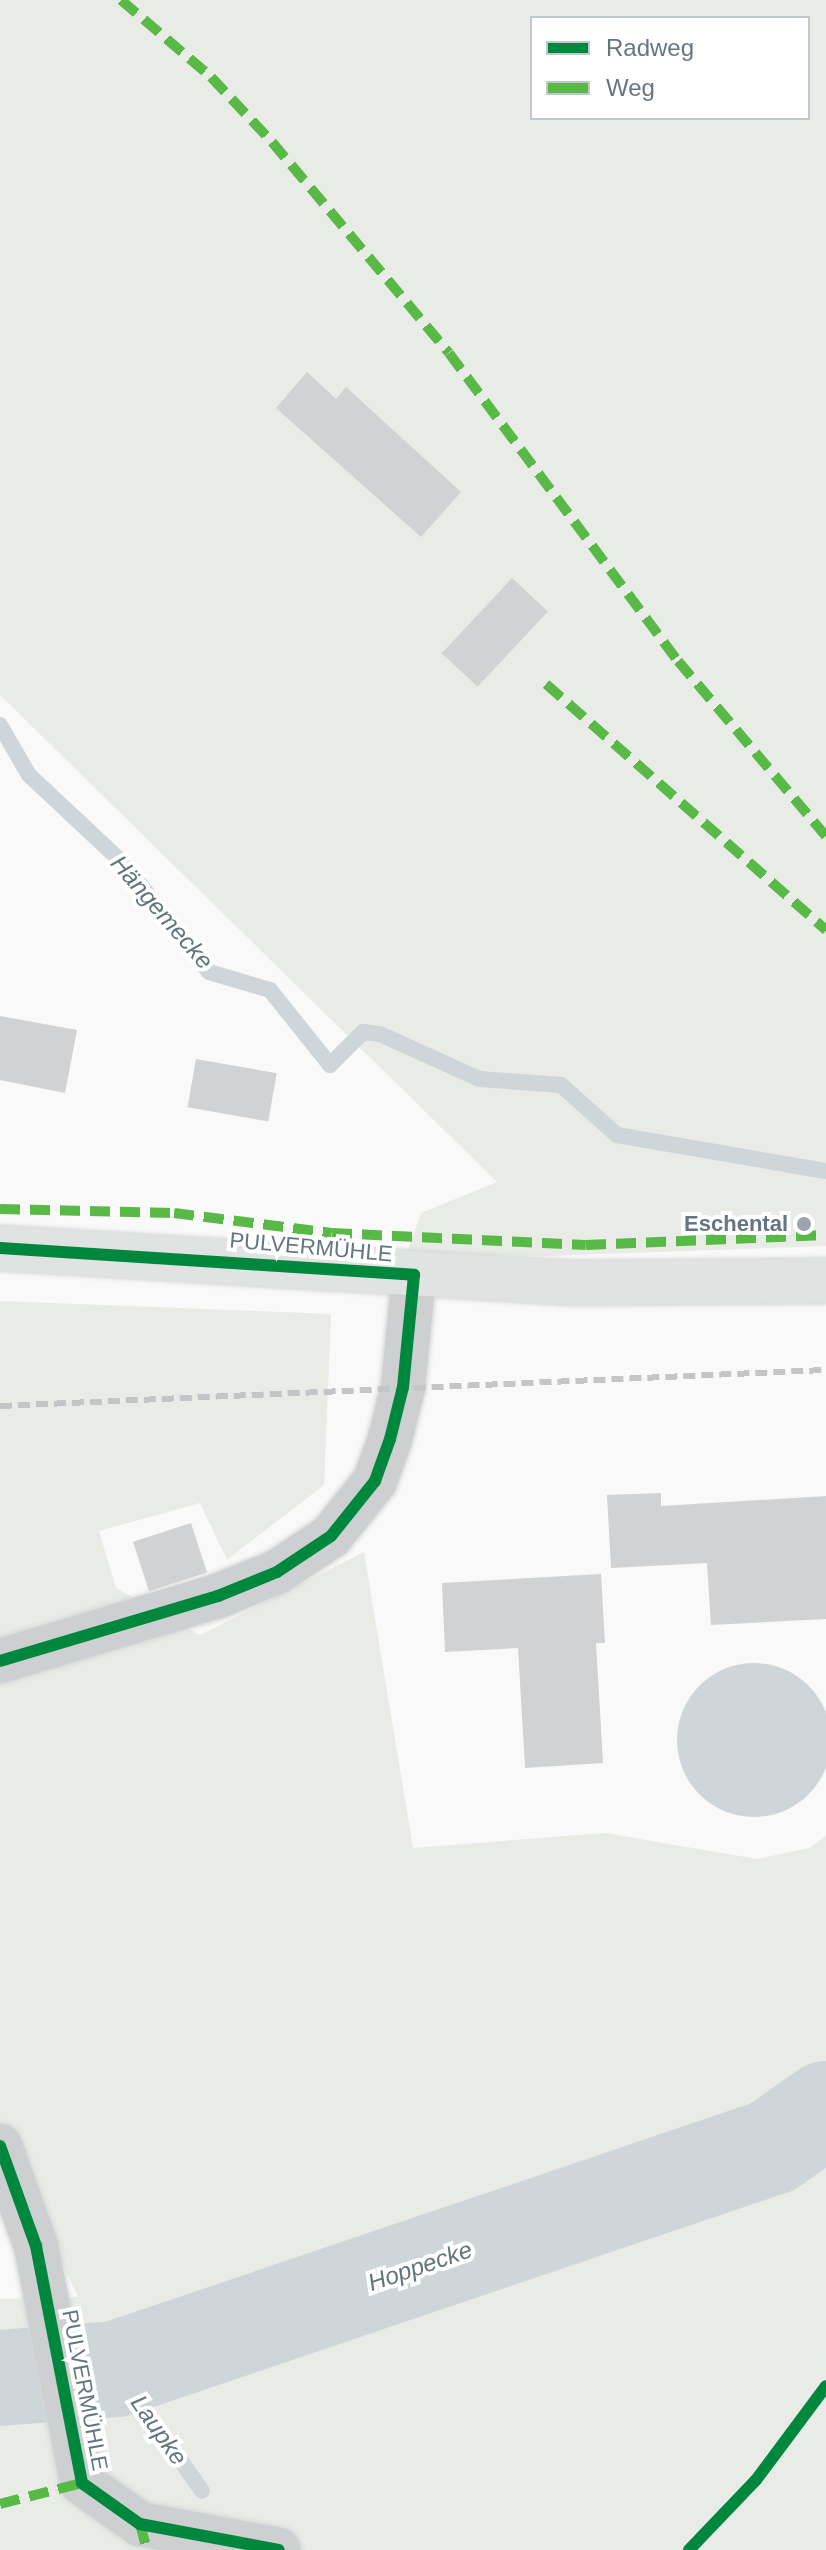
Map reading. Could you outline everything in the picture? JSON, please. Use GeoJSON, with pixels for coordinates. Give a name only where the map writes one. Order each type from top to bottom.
{"type":"FeatureCollection","features":[{"type":"Feature","properties":{"kind":"main road","name":"PULVERMÜHLE"},"geometry":{"type":"LineString","coordinates":[[0,1248],[414,1275]]}},
{"type":"Feature","properties":{"kind":"main road"},"geometry":{"type":"LineString","coordinates":[[414,1275],[574,1283],[826,1281]]}},
{"type":"Feature","properties":{"kind":"street","name":"PULVERMÜHLE"},"geometry":{"type":"LineString","coordinates":[[0,1661],[218,1596],[277,1572],[331,1536],[375,1481],[390,1439],[403,1387],[414,1275]]}},
{"type":"Feature","properties":{"kind":"street","name":"PULVERMÜHLE"},"geometry":{"type":"LineString","coordinates":[[0,2146],[30,2224],[51,2321],[66,2420],[82,2483],[116,2512],[166,2532],[279,2550]]}},
{"type":"Feature","properties":{"kind":"shaded area"},"geometry":{"type":"Polygon","coordinates":[[[0,0],[826,0],[826,1246],[544,1256],[407,1253],[421,1213],[497,1182],[0,695],[0,0]]]}},
{"type":"Feature","properties":{"kind":"shaded area"},"geometry":{"type":"Polygon","coordinates":[[[0,1301],[331,1314],[324,1485],[227,1560],[200,1503],[99,1531],[116,1588],[200,1635],[364,1552],[413,1848],[605,1833],[757,1859],[809,1848],[826,1836],[826,2550],[0,2550],[0,2299],[78,2297],[0,2131],[0,1301]]]}},
{"type":"Feature","properties":{"kind":"shaded area"},"geometry":{"type":"Polygon","coordinates":[[[754,1663],[783,1669],[808,1686],[825,1711],[825,1769],[808,1794],[783,1811],[754,1817],[725,1811],[700,1794],[683,1769],[677,1740],[683,1711],[700,1686],[725,1669],[754,1663]]]}},
{"type":"Feature","properties":{"kind":"building"},"geometry":{"type":"Polygon","coordinates":[[[307,372],[336,399],[346,387],[461,492],[421,537],[276,408],[307,372]]]}},
{"type":"Feature","properties":{"kind":"building"},"geometry":{"type":"Polygon","coordinates":[[[512,578],[548,611],[478,687],[442,653],[512,578]]]}},
{"type":"Feature","properties":{"kind":"building"},"geometry":{"type":"Polygon","coordinates":[[[0,1016],[77,1030],[65,1093],[0,1080],[0,1016]]]}},
{"type":"Feature","properties":{"kind":"building"},"geometry":{"type":"Polygon","coordinates":[[[196,1059],[277,1073],[268,1121],[187,1107],[196,1059]]]}},
{"type":"Feature","properties":{"kind":"building"},"geometry":{"type":"Polygon","coordinates":[[[661,1493],[661,1506],[826,1496],[826,1619],[711,1625],[707,1563],[611,1568],[607,1495],[661,1493]]]}},
{"type":"Feature","properties":{"kind":"building"},"geometry":{"type":"Polygon","coordinates":[[[191,1523],[207,1572],[149,1591],[133,1542],[191,1523]]]}},
{"type":"Feature","properties":{"kind":"building"},"geometry":{"type":"Polygon","coordinates":[[[601,1574],[605,1643],[596,1643],[603,1763],[525,1768],[518,1648],[445,1652],[442,1583],[601,1574]]]}},
{"type":"Feature","properties":{"kind":"waterway","name":"Hängemecke"},"geometry":{"type":"LineString","coordinates":[[0,725],[29,775],[124,864],[209,972],[270,990],[330,1065],[363,1032],[380,1034],[479,1079],[561,1085],[617,1135],[826,1171]]}},
{"type":"Feature","properties":{"kind":"waterway","name":"Hoppecke"},"geometry":{"type":"LineString","coordinates":[[0,2378],[116,2369],[772,2147],[826,2109]]}},
{"type":"Feature","properties":{"kind":"waterway","name":"Laupke"},"geometry":{"type":"LineString","coordinates":[[116,2369],[202,2491]]}},
{"type":"Feature","properties":{"kind":"railway"},"geometry":{"type":"LineString","coordinates":[[0,1406],[826,1370]]}},
{"type":"Feature","properties":{"kind":"marked path"},"geometry":{"type":"LineString","coordinates":[[121,0],[211,77],[272,142],[449,353],[678,661],[826,836]]}},
{"type":"Feature","properties":{"kind":"marked path"},"geometry":{"type":"LineString","coordinates":[[546,684],[826,930]]}},
{"type":"Feature","properties":{"kind":"marked path"},"geometry":{"type":"LineString","coordinates":[[0,1209],[174,1213],[332,1233],[586,1245],[826,1235]]}},
{"type":"Feature","properties":{"kind":"marked path"},"geometry":{"type":"LineString","coordinates":[[0,2504],[82,2483]]}},
{"type":"Feature","properties":{"kind":"marked path"},"geometry":{"type":"LineString","coordinates":[[140,2524],[147,2550]]}},
{"type":"Feature","properties":{"kind":"cycle path"},"geometry":{"type":"LineString","coordinates":[[0,1248],[414,1275],[403,1387],[390,1439],[375,1481],[331,1536],[277,1572],[218,1596],[0,1661]]}},
{"type":"Feature","properties":{"kind":"cycle path"},"geometry":{"type":"LineString","coordinates":[[0,2146],[36,2246],[82,2483],[140,2524],[279,2550]]}},
{"type":"Feature","properties":{"kind":"cycle path"},"geometry":{"type":"LineString","coordinates":[[689,2550],[756,2480],[826,2386]]}},
{"type":"Feature","properties":{"kind":"place","name":"Eschental"},"geometry":{"type":"Point","coordinates":[804,1224]}}]}
